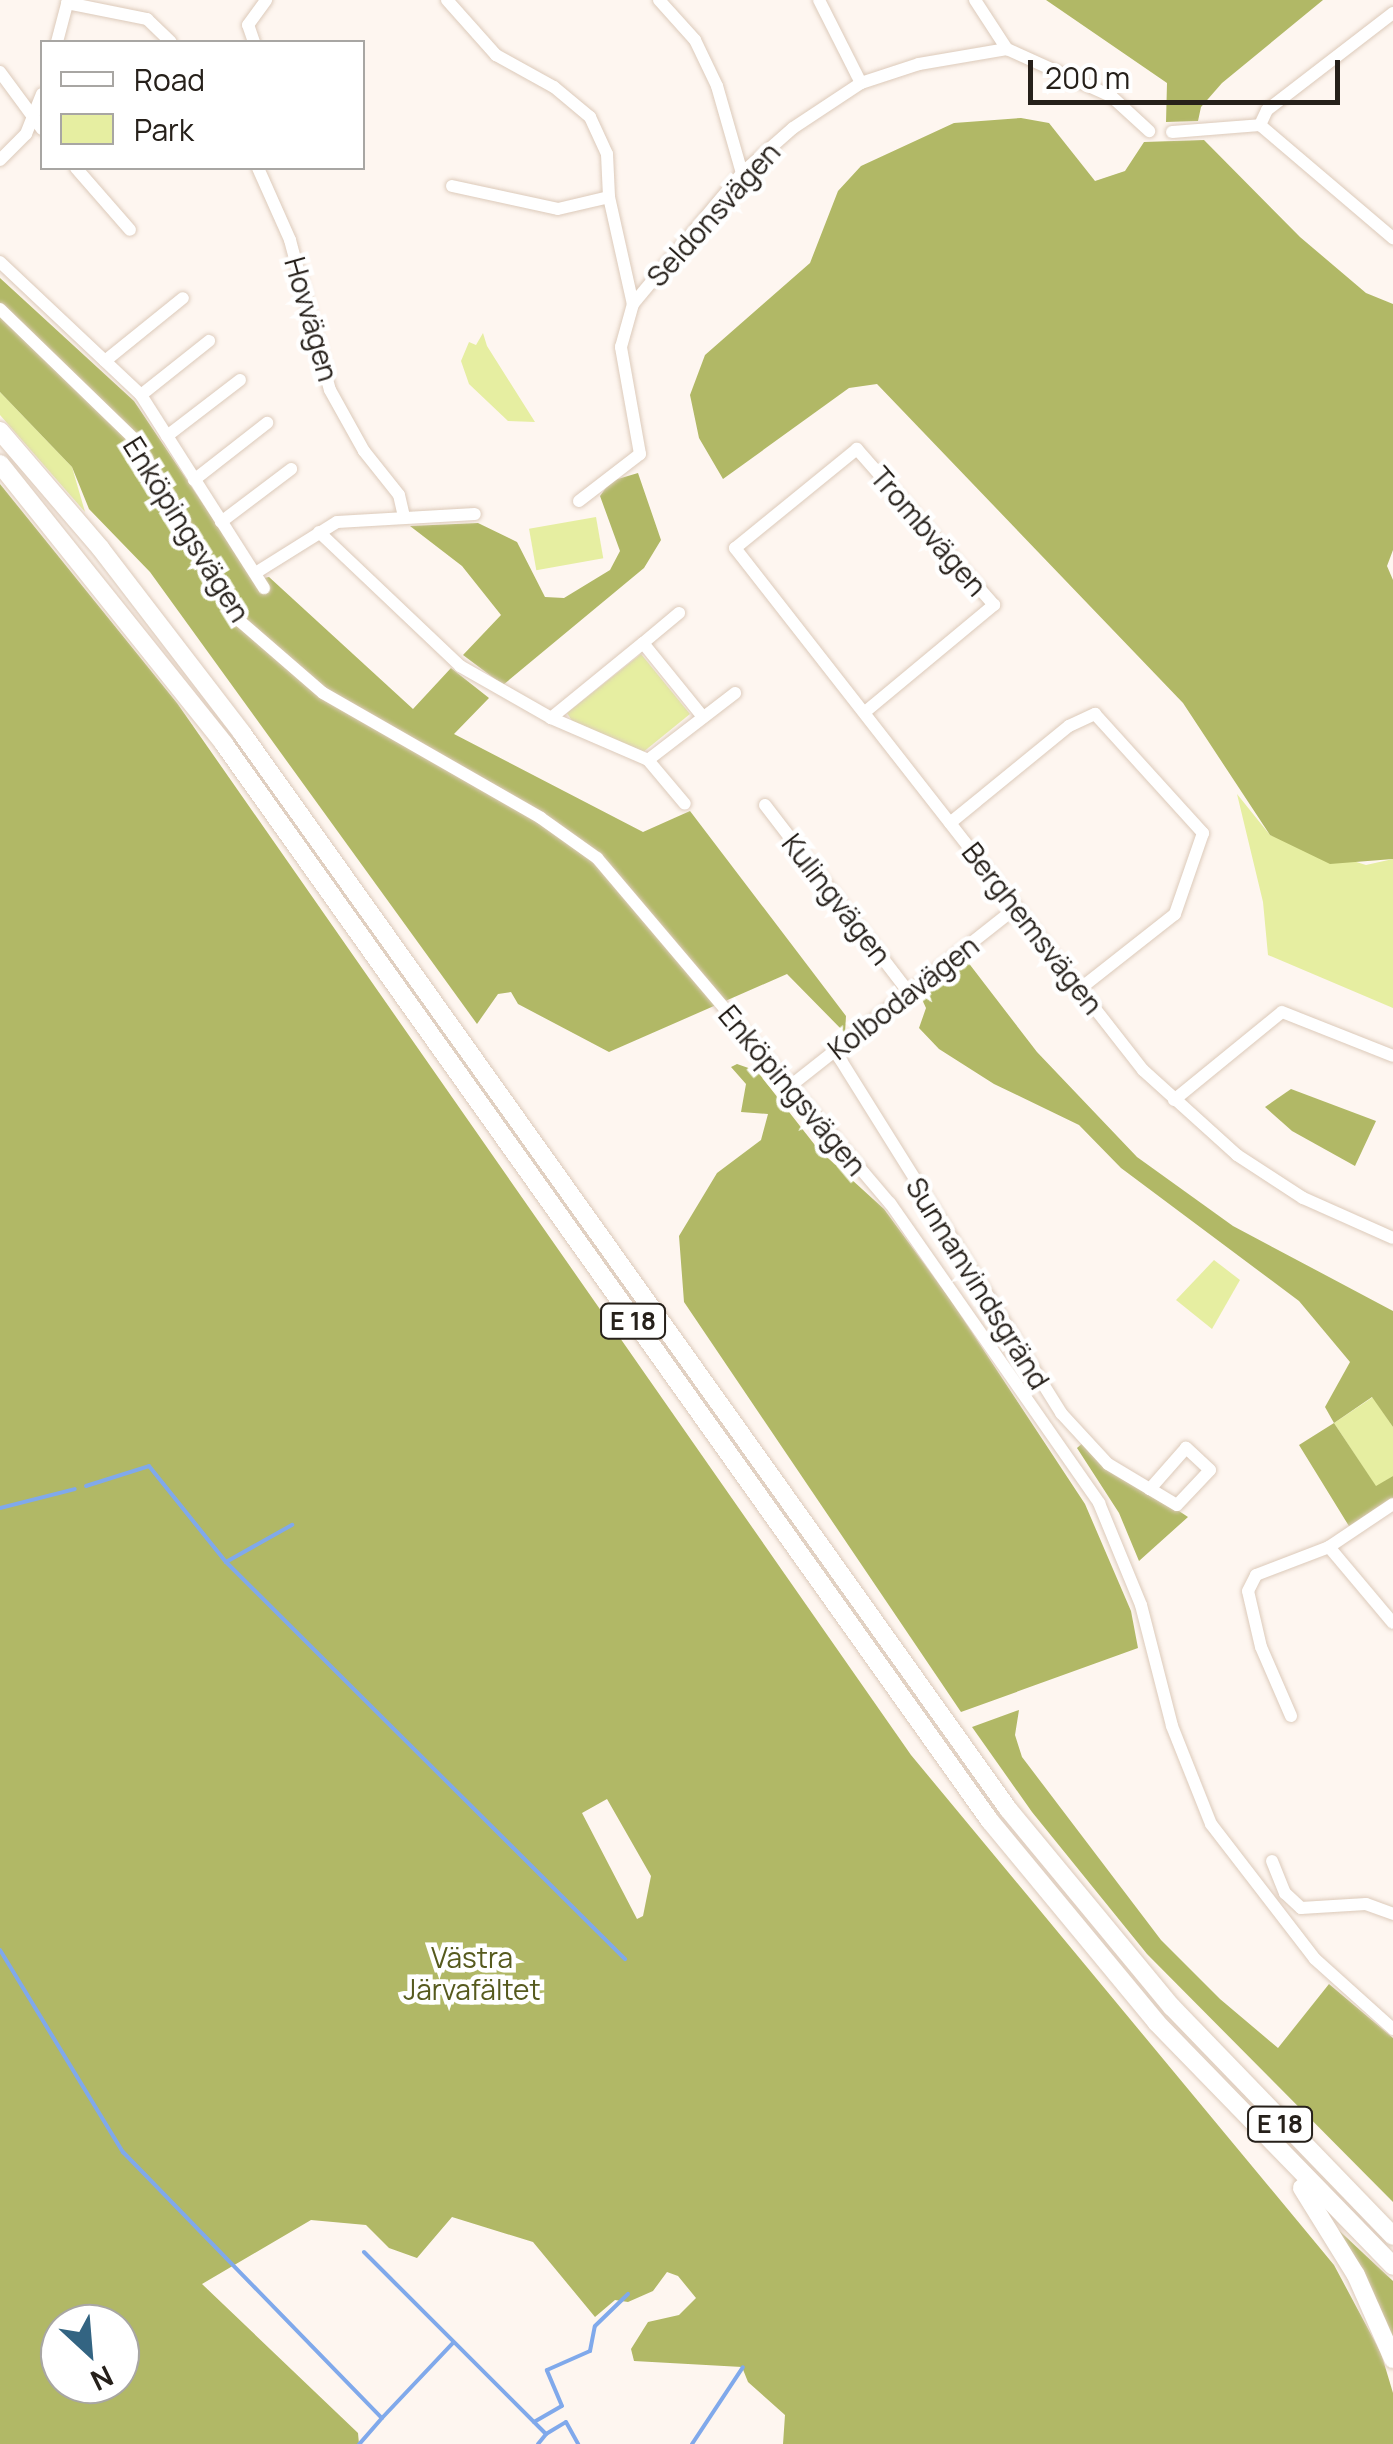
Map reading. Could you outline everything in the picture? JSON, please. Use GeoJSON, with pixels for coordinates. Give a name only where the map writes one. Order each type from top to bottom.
{"type":"FeatureCollection","features":[{"type":"Feature","properties":{"kind":"highway","name":"E 18"},"geometry":{"type":"LineString","coordinates":[[0,432],[102,549],[242,732],[1008,1809],[1172,2007],[1393,2236]]}},
{"type":"Feature","properties":{"kind":"highway","name":"E 18"},"geometry":{"type":"LineString","coordinates":[[0,464],[224,744],[980,1808],[1098,1955],[1286,2162],[1393,2266]]}},
{"type":"Feature","properties":{"kind":"highway"},"geometry":{"type":"LineString","coordinates":[[1286,2162],[1356,2275],[1393,2359]]}},
{"type":"Feature","properties":{"kind":"street"},"geometry":{"type":"LineString","coordinates":[[253,40],[248,26],[266,0]]}},
{"type":"Feature","properties":{"kind":"street"},"geometry":{"type":"LineString","coordinates":[[447,0],[496,55],[554,87],[590,117],[607,154],[609,197],[633,304]]}},
{"type":"Feature","properties":{"kind":"street"},"geometry":{"type":"LineString","coordinates":[[660,0],[695,40],[717,86],[742,173]]}},
{"type":"Feature","properties":{"kind":"street"},"geometry":{"type":"LineString","coordinates":[[819,0],[861,83]]}},
{"type":"Feature","properties":{"kind":"street"},"geometry":{"type":"LineString","coordinates":[[975,0],[1008,49],[1112,96],[1149,131]]}},
{"type":"Feature","properties":{"kind":"street"},"geometry":{"type":"LineString","coordinates":[[57,40],[68,1],[147,19],[168,40]]}},
{"type":"Feature","properties":{"kind":"street"},"geometry":{"type":"LineString","coordinates":[[1260,125],[1268,110],[1393,14]]}},
{"type":"Feature","properties":{"kind":"street","name":"Seldonsvägen"},"geometry":{"type":"LineString","coordinates":[[580,501],[640,454],[621,346],[633,304],[742,173],[793,128],[861,83],[919,64],[1008,49]]}},
{"type":"Feature","properties":{"kind":"street"},"geometry":{"type":"LineString","coordinates":[[0,72],[38,125],[0,160]]}},
{"type":"Feature","properties":{"kind":"street"},"geometry":{"type":"LineString","coordinates":[[1172,132],[1260,125],[1393,238]]}},
{"type":"Feature","properties":{"kind":"street"},"geometry":{"type":"LineString","coordinates":[[78,170],[130,230]]}},
{"type":"Feature","properties":{"kind":"street","name":"Hovvägen"},"geometry":{"type":"LineString","coordinates":[[259,170],[290,240],[330,390],[364,451],[399,494],[404,517]]}},
{"type":"Feature","properties":{"kind":"street"},"geometry":{"type":"LineString","coordinates":[[452,186],[558,210],[609,197]]}},
{"type":"Feature","properties":{"kind":"street"},"geometry":{"type":"LineString","coordinates":[[0,262],[141,395],[264,588]]}},
{"type":"Feature","properties":{"kind":"street"},"geometry":{"type":"LineString","coordinates":[[105,362],[183,298]]}},
{"type":"Feature","properties":{"kind":"street","name":"Enköpingsvägen"},"geometry":{"type":"LineString","coordinates":[[0,309],[134,438],[220,592],[276,656],[323,693],[597,858],[890,1203],[1099,1503],[1141,1605],[1190,1775],[1235,1862],[1315,1959],[1393,2029]]}},
{"type":"Feature","properties":{"kind":"street"},"geometry":{"type":"LineString","coordinates":[[141,395],[209,341]]}},
{"type":"Feature","properties":{"kind":"street"},"geometry":{"type":"LineString","coordinates":[[167,436],[240,380]]}},
{"type":"Feature","properties":{"kind":"street"},"geometry":{"type":"LineString","coordinates":[[194,480],[267,423]]}},
{"type":"Feature","properties":{"kind":"street","name":"Trombvägen"},"geometry":{"type":"LineString","coordinates":[[735,548],[857,449],[994,605],[865,712]]}},
{"type":"Feature","properties":{"kind":"street"},"geometry":{"type":"LineString","coordinates":[[221,522],[291,468]]}},
{"type":"Feature","properties":{"kind":"street"},"geometry":{"type":"LineString","coordinates":[[257,572],[337,522],[474,514]]}},
{"type":"Feature","properties":{"kind":"street"},"geometry":{"type":"LineString","coordinates":[[319,532],[460,666],[551,718],[648,760],[685,804]]}},
{"type":"Feature","properties":{"kind":"street","name":"Berghemsvägen"},"geometry":{"type":"LineString","coordinates":[[735,548],[1081,988],[1174,1100],[1237,1156],[1303,1198],[1393,1238]]}},
{"type":"Feature","properties":{"kind":"street"},"geometry":{"type":"LineString","coordinates":[[551,718],[679,613]]}},
{"type":"Feature","properties":{"kind":"street"},"geometry":{"type":"LineString","coordinates":[[643,643],[703,717]]}},
{"type":"Feature","properties":{"kind":"street"},"geometry":{"type":"LineString","coordinates":[[648,760],[735,693]]}},
{"type":"Feature","properties":{"kind":"street"},"geometry":{"type":"LineString","coordinates":[[950,823],[1069,726],[1095,714],[1203,833],[1175,914],[1081,988]]}},
{"type":"Feature","properties":{"kind":"street","name":"Kulingvägen"},"geometry":{"type":"LineString","coordinates":[[765,806],[909,993]]}},
{"type":"Feature","properties":{"kind":"street","name":"Kolbodavägen"},"geometry":{"type":"LineString","coordinates":[[789,1087],[1017,907]]}},
{"type":"Feature","properties":{"kind":"street"},"geometry":{"type":"LineString","coordinates":[[1174,1100],[1282,1012],[1393,1056]]}},
{"type":"Feature","properties":{"kind":"street","name":"Sunnanvindsgränd"},"geometry":{"type":"LineString","coordinates":[[834,1051],[1061,1412],[1108,1464],[1150,1489],[1177,1505],[1210,1470],[1186,1448],[1150,1489]]}},
{"type":"Feature","properties":{"kind":"street"},"geometry":{"type":"LineString","coordinates":[[1291,1716],[1261,1647],[1248,1591],[1256,1575],[1329,1547],[1393,1504]]}},
{"type":"Feature","properties":{"kind":"street"},"geometry":{"type":"LineString","coordinates":[[1329,1547],[1393,1623]]}},
{"type":"Feature","properties":{"kind":"street"},"geometry":{"type":"LineString","coordinates":[[1272,1862],[1285,1893],[1301,1908],[1366,1904],[1393,1914]]}},
{"type":"Feature","properties":{"kind":"green space"},"geometry":{"type":"Polygon","coordinates":[[[1046,0],[1323,0],[1222,83],[1201,107],[1198,121],[1166,122],[1167,83],[1046,0]]]}},
{"type":"Feature","properties":{"kind":"green space"},"geometry":{"type":"Polygon","coordinates":[[[1021,118],[1049,123],[1095,181],[1125,171],[1144,142],[1204,140],[1300,237],[1366,293],[1393,304],[1393,550],[1387,566],[1393,580],[1393,859],[1330,864],[1270,835],[1183,703],[877,384],[849,388],[723,479],[699,438],[690,395],[705,355],[810,263],[838,191],[861,166],[954,123],[1021,118]]]}},
{"type":"Feature","properties":{"kind":"green space"},"geometry":{"type":"Polygon","coordinates":[[[0,278],[134,401],[254,580],[269,577],[413,709],[451,668],[489,698],[454,734],[643,832],[690,811],[846,1016],[845,1033],[787,974],[609,1052],[518,1004],[511,992],[498,994],[477,1024],[150,572],[89,509],[72,467],[0,392],[0,278]]]}},
{"type":"Feature","properties":{"kind":"green space"},"geometry":{"type":"Polygon","coordinates":[[[483,333],[487,346],[535,422],[508,421],[469,384],[461,361],[469,342],[476,345],[483,333]]]}},
{"type":"Feature","properties":{"kind":"green space"},"geometry":{"type":"Polygon","coordinates":[[[0,392],[72,467],[85,512],[0,415],[0,392]]]}},
{"type":"Feature","properties":{"kind":"green space"},"geometry":{"type":"Polygon","coordinates":[[[638,473],[661,540],[644,568],[503,685],[463,655],[501,615],[462,566],[410,526],[478,523],[517,542],[545,597],[564,598],[610,570],[620,551],[600,496],[611,481],[638,473]]]}},
{"type":"Feature","properties":{"kind":"green space","name":"Västra Järvafältet"},"geometry":{"type":"Polygon","coordinates":[[[0,484],[177,703],[911,1755],[1334,2265],[1381,2353],[1393,2393],[1393,2444],[783,2444],[785,2415],[748,2382],[742,2367],[634,2361],[631,2349],[648,2322],[679,2315],[696,2298],[678,2276],[667,2272],[653,2291],[628,2302],[615,2300],[595,2317],[533,2242],[452,2217],[417,2258],[389,2248],[366,2225],[311,2220],[202,2284],[358,2433],[359,2444],[0,2444],[0,484]],[[607,1799],[582,1813],[637,1919],[643,1916],[651,1876],[607,1799]]]}},
{"type":"Feature","properties":{"kind":"green space"},"geometry":{"type":"Polygon","coordinates":[[[596,517],[603,558],[536,570],[529,529],[596,517]]]}},
{"type":"Feature","properties":{"kind":"green space"},"geometry":{"type":"Polygon","coordinates":[[[641,654],[690,714],[642,753],[574,724],[567,713],[641,654]]]}},
{"type":"Feature","properties":{"kind":"green space"},"geometry":{"type":"Polygon","coordinates":[[[1237,794],[1270,835],[1366,865],[1393,859],[1393,1008],[1268,955],[1263,902],[1237,794]]]}},
{"type":"Feature","properties":{"kind":"green space"},"geometry":{"type":"Polygon","coordinates":[[[964,957],[1037,1052],[1137,1157],[1233,1226],[1393,1311],[1393,1427],[1372,1397],[1334,1423],[1325,1407],[1350,1362],[1299,1301],[1121,1168],[1079,1125],[994,1084],[939,1049],[919,1028],[926,1008],[919,993],[964,957]]]}},
{"type":"Feature","properties":{"kind":"green space"},"geometry":{"type":"Polygon","coordinates":[[[737,1064],[757,1071],[818,1149],[884,1209],[950,1299],[1085,1504],[1131,1611],[1138,1648],[961,1712],[684,1302],[679,1236],[717,1173],[761,1140],[768,1114],[741,1112],[746,1084],[731,1067],[737,1064]]]}},
{"type":"Feature","properties":{"kind":"green space"},"geometry":{"type":"Polygon","coordinates":[[[1291,1089],[1376,1121],[1355,1166],[1292,1131],[1265,1107],[1291,1089]]]}},
{"type":"Feature","properties":{"kind":"green space"},"geometry":{"type":"Polygon","coordinates":[[[1214,1260],[1240,1280],[1212,1329],[1176,1300],[1214,1260]]]}},
{"type":"Feature","properties":{"kind":"green space"},"geometry":{"type":"Polygon","coordinates":[[[1373,1397],[1393,1427],[1393,1476],[1376,1487],[1334,1423],[1373,1397]]]}},
{"type":"Feature","properties":{"kind":"green space"},"geometry":{"type":"Polygon","coordinates":[[[1334,1423],[1376,1486],[1393,1476],[1393,1504],[1352,1531],[1299,1445],[1334,1423]]]}},
{"type":"Feature","properties":{"kind":"green space"},"geometry":{"type":"Polygon","coordinates":[[[1086,1440],[1108,1464],[1188,1517],[1139,1561],[1119,1513],[1077,1448],[1086,1440]]]}},
{"type":"Feature","properties":{"kind":"green space"},"geometry":{"type":"Polygon","coordinates":[[[1019,1710],[1015,1735],[1022,1757],[1161,1940],[1220,1999],[1278,2048],[1329,1984],[1393,2038],[1393,2202],[1147,1954],[1032,1812],[972,1727],[1019,1710]]]}},
{"type":"Feature","properties":{"kind":"green space"},"geometry":{"type":"Polygon","coordinates":[[[1331,2223],[1393,2281],[1393,2345],[1331,2223]]]}},
{"type":"Feature","properties":{"kind":"waterway"},"geometry":{"type":"LineString","coordinates":[[86,1486],[149,1466],[226,1562],[292,1525]]}},
{"type":"Feature","properties":{"kind":"waterway"},"geometry":{"type":"LineString","coordinates":[[0,1508],[75,1489]]}},
{"type":"Feature","properties":{"kind":"waterway"},"geometry":{"type":"LineString","coordinates":[[226,1562],[625,1959]]}},
{"type":"Feature","properties":{"kind":"waterway"},"geometry":{"type":"LineString","coordinates":[[0,1950],[123,2152],[382,2418],[359,2444]]}},
{"type":"Feature","properties":{"kind":"waterway"},"geometry":{"type":"LineString","coordinates":[[364,2252],[546,2434],[566,2422],[578,2444]]}},
{"type":"Feature","properties":{"kind":"waterway"},"geometry":{"type":"LineString","coordinates":[[534,2422],[562,2406],[547,2370],[590,2351],[595,2326],[628,2294]]}},
{"type":"Feature","properties":{"kind":"waterway"},"geometry":{"type":"LineString","coordinates":[[382,2418],[453,2343]]}},
{"type":"Feature","properties":{"kind":"waterway"},"geometry":{"type":"LineString","coordinates":[[692,2444],[743,2367]]}},
{"type":"Feature","properties":{"kind":"waterway"},"geometry":{"type":"LineString","coordinates":[[538,2444],[546,2434]]}}]}
